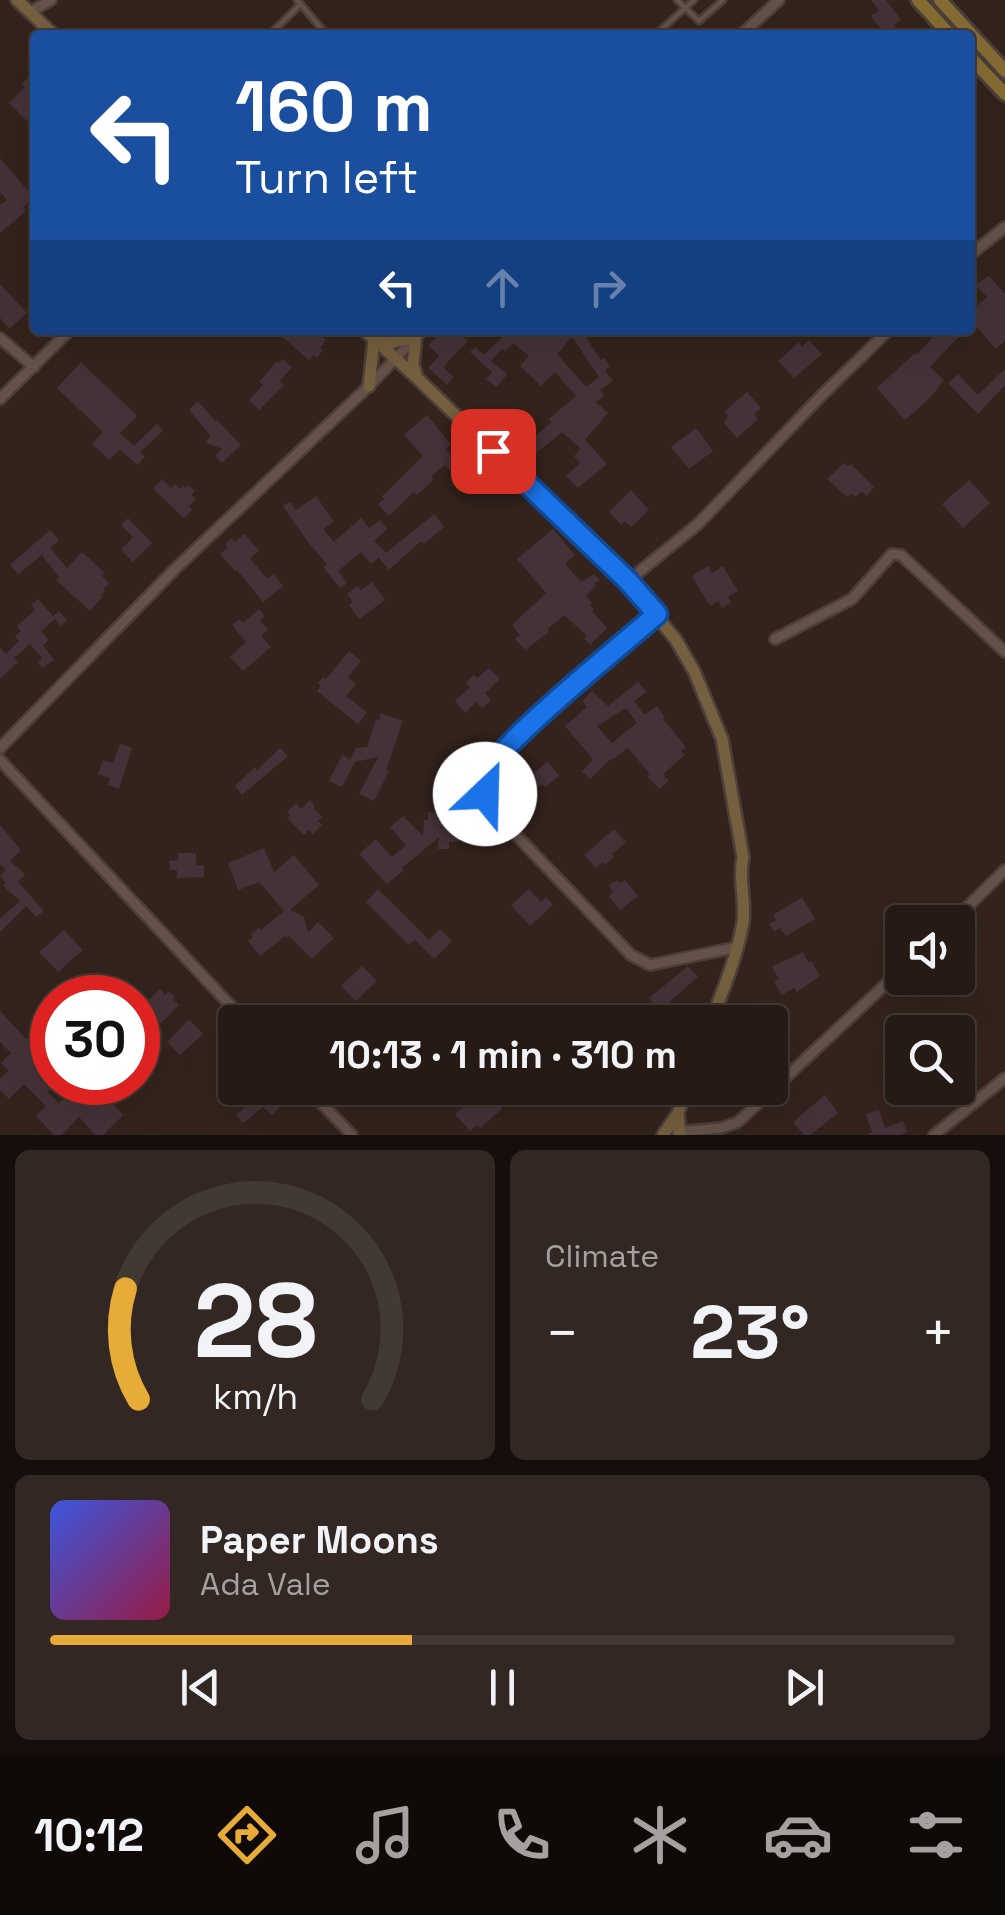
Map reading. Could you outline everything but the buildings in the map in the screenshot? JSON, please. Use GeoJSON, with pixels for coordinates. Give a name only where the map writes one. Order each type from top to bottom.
{"type":"FeatureCollection","features":[{"type":"Feature","properties":{"kind":"main road"},"geometry":{"type":"LineString","coordinates":[[17,0],[49,30]]}},
{"type":"Feature","properties":{"kind":"main road"},"geometry":{"type":"LineString","coordinates":[[918,0],[945,30]]}},
{"type":"Feature","properties":{"kind":"main road"},"geometry":{"type":"LineString","coordinates":[[940,0],[967,30]]}},
{"type":"Feature","properties":{"kind":"main road"},"geometry":{"type":"LineString","coordinates":[[975,38],[1005,71]]}},
{"type":"Feature","properties":{"kind":"main road"},"geometry":{"type":"LineString","coordinates":[[975,61],[1005,94]]}},
{"type":"Feature","properties":{"kind":"main road"},"geometry":{"type":"LineString","coordinates":[[368,386],[369,335]]}},
{"type":"Feature","properties":{"kind":"main road"},"geometry":{"type":"LineString","coordinates":[[370,335],[628,581],[657,614],[694,670],[722,739],[743,857],[740,868],[744,916],[738,947],[717,1005]]}},
{"type":"Feature","properties":{"kind":"main road"},"geometry":{"type":"LineString","coordinates":[[371,335],[390,343],[416,335]]}},
{"type":"Feature","properties":{"kind":"main road"},"geometry":{"type":"LineString","coordinates":[[417,378],[413,365],[420,335]]}},
{"type":"Feature","properties":{"kind":"main road"},"geometry":{"type":"LineString","coordinates":[[664,1133],[681,1105]]}},
{"type":"Feature","properties":{"kind":"main road"},"geometry":{"type":"LineString","coordinates":[[678,1113],[681,1134]]}},
{"type":"Feature","properties":{"kind":"street"},"geometry":{"type":"LineString","coordinates":[[30,12],[51,0]]}},
{"type":"Feature","properties":{"kind":"street"},"geometry":{"type":"LineString","coordinates":[[747,30],[779,0]]}},
{"type":"Feature","properties":{"kind":"street"},"geometry":{"type":"LineString","coordinates":[[975,251],[1005,226]]}},
{"type":"Feature","properties":{"kind":"street"},"geometry":{"type":"LineString","coordinates":[[0,400],[65,335]]}},
{"type":"Feature","properties":{"kind":"street"},"geometry":{"type":"LineString","coordinates":[[0,748],[175,569],[418,335]]}},
{"type":"Feature","properties":{"kind":"street"},"geometry":{"type":"LineString","coordinates":[[628,581],[698,524],[884,335]]}},
{"type":"Feature","properties":{"kind":"street"},"geometry":{"type":"LineString","coordinates":[[0,338],[34,367]]}},
{"type":"Feature","properties":{"kind":"street"},"geometry":{"type":"LineString","coordinates":[[775,639],[852,599],[892,554],[901,555],[1005,652]]}},
{"type":"Feature","properties":{"kind":"street"},"geometry":{"type":"LineString","coordinates":[[657,614],[496,760],[484,778],[485,794],[493,811],[632,955],[650,965],[738,947]]}},
{"type":"Feature","properties":{"kind":"street"},"geometry":{"type":"LineString","coordinates":[[0,760],[230,1005]]}},
{"type":"Feature","properties":{"kind":"street"},"geometry":{"type":"LineString","coordinates":[[969,905],[1005,870]]}},
{"type":"Feature","properties":{"kind":"street"},"geometry":{"type":"LineString","coordinates":[[664,1133],[681,1134],[738,1122],[885,985]]}},
{"type":"Feature","properties":{"kind":"street"},"geometry":{"type":"LineString","coordinates":[[934,1135],[1005,1078]]}},
{"type":"Feature","properties":{"kind":"street"},"geometry":{"type":"LineString","coordinates":[[323,1105],[352,1135]]}},
{"type":"Feature","properties":{"kind":"lane"},"geometry":{"type":"LineString","coordinates":[[677,0],[699,21],[723,0]]}},
{"type":"Feature","properties":{"kind":"lane"},"geometry":{"type":"LineString","coordinates":[[660,30],[694,0]]}},
{"type":"Feature","properties":{"kind":"lane"},"geometry":{"type":"LineString","coordinates":[[273,30],[299,2],[323,30]]}},
{"type":"Feature","properties":{"kind":"route"},"geometry":{"type":"LineString","coordinates":[[485,794],[484,778],[512,743],[657,614],[493,451]]}}]}
